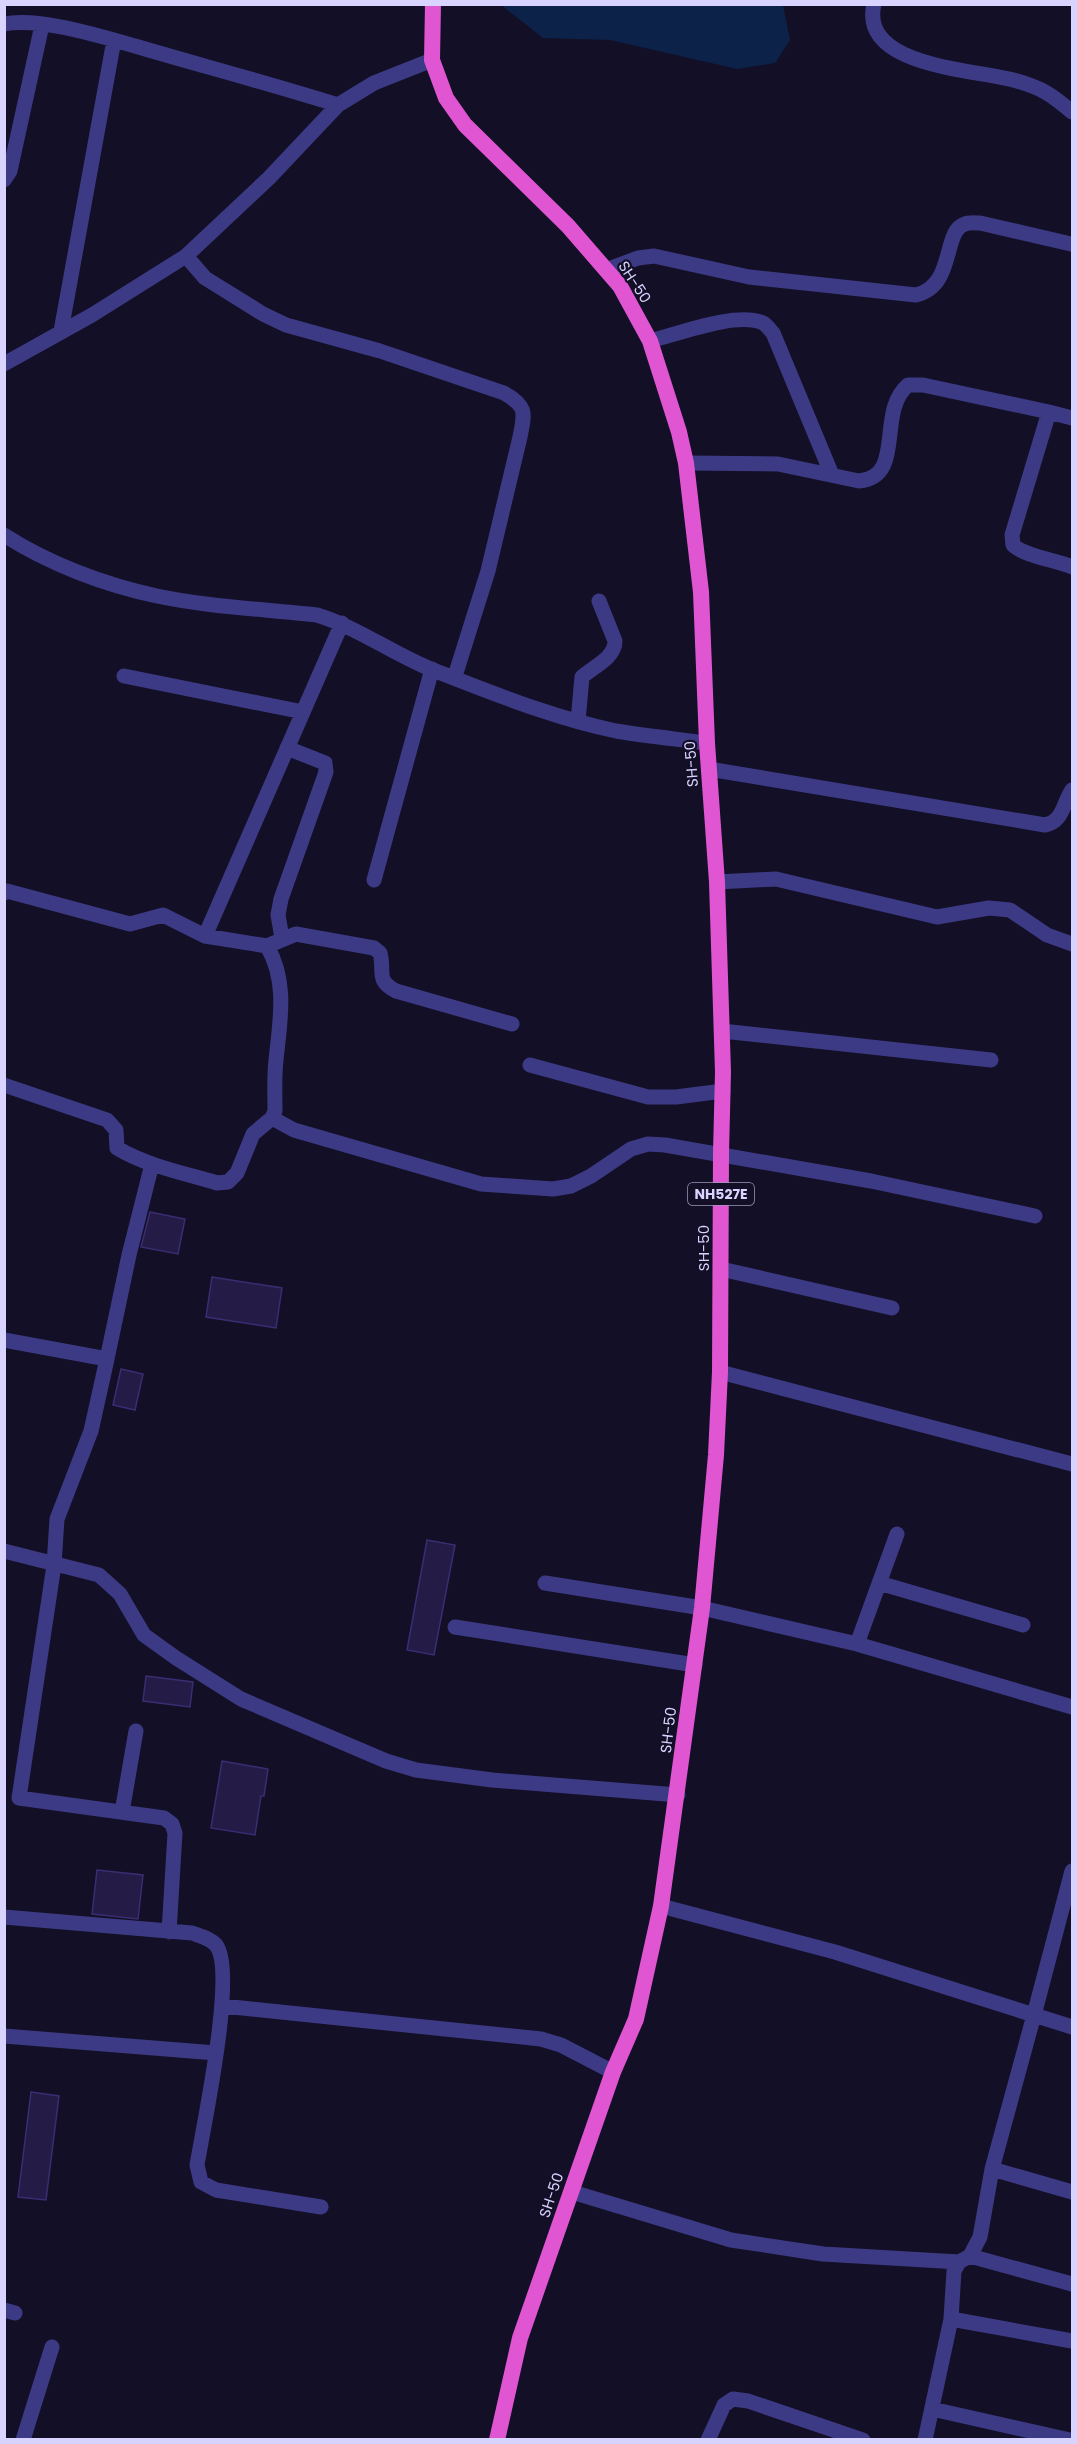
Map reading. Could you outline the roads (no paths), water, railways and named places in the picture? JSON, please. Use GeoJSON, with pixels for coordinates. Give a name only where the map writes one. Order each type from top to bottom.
{"type":"FeatureCollection","features":[{"type":"Feature","properties":{"kind":"highway","name":"SH-50"},"geometry":{"type":"LineString","coordinates":[[433,4],[432,60],[446,98],[465,125],[568,226],[620,286],[650,341],[679,432],[686,463],[701,592],[707,743],[717,882],[722,1031],[720,1372],[702,1608],[661,1906],[636,2019],[613,2072],[520,2338],[497,2439]]}},
{"type":"Feature","properties":{"kind":"street"},"geometry":{"type":"LineString","coordinates":[[874,4],[871,16],[876,32],[888,46],[915,60],[1015,80],[1046,91],[1072,112]]}},
{"type":"Feature","properties":{"kind":"street"},"geometry":{"type":"LineString","coordinates":[[4,24],[15,22],[42,25],[114,40],[338,105]]}},
{"type":"Feature","properties":{"kind":"street"},"geometry":{"type":"LineString","coordinates":[[4,180],[10,171],[42,25]]}},
{"type":"Feature","properties":{"kind":"street"},"geometry":{"type":"LineString","coordinates":[[62,331],[114,40]]}},
{"type":"Feature","properties":{"kind":"street"},"geometry":{"type":"LineString","coordinates":[[4,364],[92,315],[186,256],[269,178],[338,105],[374,83],[432,60]]}},
{"type":"Feature","properties":{"kind":"street"},"geometry":{"type":"LineString","coordinates":[[606,270],[638,258],[654,256],[749,277],[916,295],[928,292],[939,281],[957,230],[965,224],[980,223],[1071,244]]}},
{"type":"Feature","properties":{"kind":"street"},"geometry":{"type":"LineString","coordinates":[[186,256],[205,278],[263,314],[286,325],[380,351],[504,393],[517,400],[523,408],[524,416],[520,437],[488,571],[455,676]]}},
{"type":"Feature","properties":{"kind":"street"},"geometry":{"type":"LineString","coordinates":[[650,341],[733,320],[752,320],[765,324],[773,333],[831,475]]}},
{"type":"Feature","properties":{"kind":"street"},"geometry":{"type":"LineString","coordinates":[[686,463],[777,464],[859,481],[870,480],[879,475],[886,463],[893,408],[899,393],[908,385],[923,385],[1072,418]]}},
{"type":"Feature","properties":{"kind":"street"},"geometry":{"type":"LineString","coordinates":[[1049,412],[1012,535],[1013,545],[1018,551],[1055,560],[1072,567]]}},
{"type":"Feature","properties":{"kind":"street"},"geometry":{"type":"LineString","coordinates":[[4,535],[26,549],[94,578],[158,596],[317,615],[342,623],[432,669],[455,676],[489,692],[616,731],[707,743]]}},
{"type":"Feature","properties":{"kind":"street"},"geometry":{"type":"LineString","coordinates":[[578,721],[582,677],[615,648],[615,641],[599,601]]}},
{"type":"Feature","properties":{"kind":"street"},"geometry":{"type":"LineString","coordinates":[[205,936],[342,623]]}},
{"type":"Feature","properties":{"kind":"street"},"geometry":{"type":"LineString","coordinates":[[374,880],[432,669]]}},
{"type":"Feature","properties":{"kind":"street"},"geometry":{"type":"LineString","coordinates":[[124,676],[303,712]]}},
{"type":"Feature","properties":{"kind":"street"},"geometry":{"type":"LineString","coordinates":[[282,938],[278,915],[281,899],[326,772],[325,763],[287,748]]}},
{"type":"Feature","properties":{"kind":"street"},"geometry":{"type":"LineString","coordinates":[[709,769],[1045,825],[1052,824],[1060,816],[1072,790]]}},
{"type":"Feature","properties":{"kind":"street"},"geometry":{"type":"LineString","coordinates":[[717,882],[776,879],[938,917],[989,908],[1010,910],[1047,935],[1072,944]]}},
{"type":"Feature","properties":{"kind":"street"},"geometry":{"type":"LineString","coordinates":[[4,893],[7,891],[130,924],[163,915],[205,936],[267,946],[282,938],[305,934],[374,948],[380,953],[381,977],[387,986],[396,992],[512,1024]]}},
{"type":"Feature","properties":{"kind":"street"},"geometry":{"type":"LineString","coordinates":[[4,1085],[107,1120],[116,1130],[117,1148],[152,1164],[217,1183],[228,1182],[237,1173],[253,1134],[272,1118],[275,1111],[276,1062],[282,1004],[281,990],[267,946]]}},
{"type":"Feature","properties":{"kind":"street"},"geometry":{"type":"LineString","coordinates":[[722,1031],[991,1060]]}},
{"type":"Feature","properties":{"kind":"street"},"geometry":{"type":"LineString","coordinates":[[530,1065],[648,1098],[723,1091]]}},
{"type":"Feature","properties":{"kind":"street"},"geometry":{"type":"LineString","coordinates":[[272,1118],[294,1130],[481,1184],[553,1189],[571,1186],[591,1176],[631,1149],[648,1144],[665,1144],[721,1153],[1035,1216]]}},
{"type":"Feature","properties":{"kind":"street"},"geometry":{"type":"LineString","coordinates":[[152,1164],[129,1255],[91,1431],[57,1519],[54,1565],[12,1797],[164,1818],[172,1824],[175,1833],[168,1932]]}},
{"type":"Feature","properties":{"kind":"street"},"geometry":{"type":"LineString","coordinates":[[721,1269],[892,1308]]}},
{"type":"Feature","properties":{"kind":"street"},"geometry":{"type":"LineString","coordinates":[[4,1340],[107,1359]]}},
{"type":"Feature","properties":{"kind":"street"},"geometry":{"type":"LineString","coordinates":[[720,1372],[1072,1464]]}},
{"type":"Feature","properties":{"kind":"street"},"geometry":{"type":"LineString","coordinates":[[857,1644],[897,1534]]}},
{"type":"Feature","properties":{"kind":"street"},"geometry":{"type":"LineString","coordinates":[[4,1551],[99,1575],[120,1594],[144,1635],[176,1658],[241,1699],[386,1761],[416,1770],[492,1780],[678,1795]]}},
{"type":"Feature","properties":{"kind":"street"},"geometry":{"type":"LineString","coordinates":[[545,1583],[702,1608],[857,1644],[1072,1707]]}},
{"type":"Feature","properties":{"kind":"street"},"geometry":{"type":"LineString","coordinates":[[879,1584],[1023,1625]]}},
{"type":"Feature","properties":{"kind":"street"},"geometry":{"type":"LineString","coordinates":[[455,1627],[695,1665]]}},
{"type":"Feature","properties":{"kind":"street"},"geometry":{"type":"LineString","coordinates":[[122,1812],[136,1731]]}},
{"type":"Feature","properties":{"kind":"street"},"geometry":{"type":"LineString","coordinates":[[925,2439],[951,2319],[954,2271],[980,2237],[992,2169],[1072,1871]]}},
{"type":"Feature","properties":{"kind":"street"},"geometry":{"type":"LineString","coordinates":[[661,1906],[835,1952],[1072,2027]]}},
{"type":"Feature","properties":{"kind":"street"},"geometry":{"type":"LineString","coordinates":[[4,1917],[192,1933],[218,1946],[221,1960],[223,2006],[197,2165],[201,2182],[216,2190],[321,2207]]}},
{"type":"Feature","properties":{"kind":"street"},"geometry":{"type":"LineString","coordinates":[[223,2006],[541,2039],[561,2045],[613,2072]]}},
{"type":"Feature","properties":{"kind":"street"},"geometry":{"type":"LineString","coordinates":[[4,2036],[216,2053]]}},
{"type":"Feature","properties":{"kind":"street"},"geometry":{"type":"LineString","coordinates":[[992,2169],[1072,2192]]}},
{"type":"Feature","properties":{"kind":"street"},"geometry":{"type":"LineString","coordinates":[[572,2192],[731,2240],[823,2254],[964,2259],[1072,2284]]}},
{"type":"Feature","properties":{"kind":"street"},"geometry":{"type":"LineString","coordinates":[[951,2319],[1072,2341]]}},
{"type":"Feature","properties":{"kind":"street"},"geometry":{"type":"LineString","coordinates":[[23,2439],[52,2347]]}},
{"type":"Feature","properties":{"kind":"street"},"geometry":{"type":"LineString","coordinates":[[708,2439],[724,2405],[732,2399],[748,2401],[863,2439]]}},
{"type":"Feature","properties":{"kind":"street"},"geometry":{"type":"LineString","coordinates":[[932,2409],[1070,2439]]}},
{"type":"Feature","properties":{"kind":"water"},"geometry":{"type":"Polygon","coordinates":[[[501,5],[783,5],[790,40],[775,63],[737,69],[610,40],[543,38],[501,5]]]}}]}
